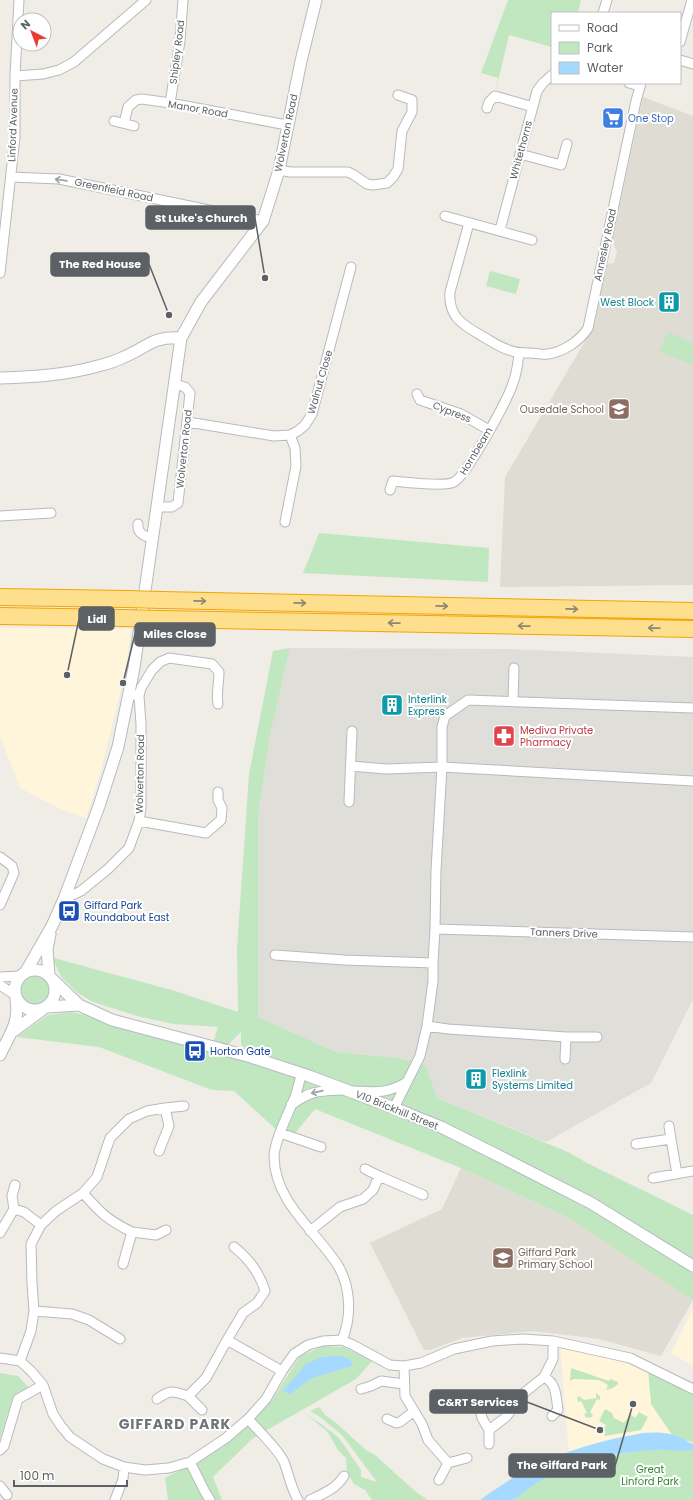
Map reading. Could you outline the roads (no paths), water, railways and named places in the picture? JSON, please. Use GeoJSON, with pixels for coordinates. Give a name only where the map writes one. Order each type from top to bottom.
{"type":"FeatureCollection","features":[{"type":"Feature","properties":{"kind":"highway"},"geometry":{"type":"LineString","coordinates":[[0,587],[84,598]]}},
{"type":"Feature","properties":{"kind":"highway"},"geometry":{"type":"LineString","coordinates":[[0,597],[693,612]]}},
{"type":"Feature","properties":{"kind":"highway"},"geometry":{"type":"LineString","coordinates":[[0,616],[693,629]]}},
{"type":"Feature","properties":{"kind":"highway"},"geometry":{"type":"LineString","coordinates":[[0,623],[82,618]]}},
{"type":"Feature","properties":{"kind":"street","name":"Linford Avenue"},"geometry":{"type":"LineString","coordinates":[[0,273],[15,137],[15,76],[19,0]]}},
{"type":"Feature","properties":{"kind":"street"},"geometry":{"type":"LineString","coordinates":[[15,76],[60,70],[74,62],[146,0]]}},
{"type":"Feature","properties":{"kind":"street","name":"Shipley Road"},"geometry":{"type":"LineString","coordinates":[[170,103],[180,41],[183,0]]}},
{"type":"Feature","properties":{"kind":"street","name":"Wolverton Road"},"geometry":{"type":"LineString","coordinates":[[23,974],[52,926],[64,899],[99,806],[134,695],[157,507],[181,338],[201,302],[263,221],[279,170],[287,125],[316,0]]}},
{"type":"Feature","properties":{"kind":"street"},"geometry":{"type":"LineString","coordinates":[[603,12],[607,0]]}},
{"type":"Feature","properties":{"kind":"street"},"geometry":{"type":"LineString","coordinates":[[681,38],[692,0]]}},
{"type":"Feature","properties":{"kind":"street"},"geometry":{"type":"LineString","coordinates":[[681,60],[693,64]]}},
{"type":"Feature","properties":{"kind":"street","name":"Whitethorns"},"geometry":{"type":"LineString","coordinates":[[500,230],[537,91],[551,76]]}},
{"type":"Feature","properties":{"kind":"street","name":"Annesley Road"},"geometry":{"type":"LineString","coordinates":[[469,223],[450,292],[449,302],[455,315],[462,324],[501,347],[519,353],[548,354],[570,346],[582,337],[588,328],[641,84]]}},
{"type":"Feature","properties":{"kind":"street"},"geometry":{"type":"LineString","coordinates":[[279,170],[290,172],[348,172],[373,186],[386,183],[393,177],[398,169],[402,131],[412,112],[412,100],[398,95]]}},
{"type":"Feature","properties":{"kind":"street"},"geometry":{"type":"LineString","coordinates":[[487,108],[489,102],[495,96],[533,107]]}},
{"type":"Feature","properties":{"kind":"street","name":"Manor Road"},"geometry":{"type":"LineString","coordinates":[[124,123],[128,107],[136,100],[170,103],[287,125]]}},
{"type":"Feature","properties":{"kind":"street"},"geometry":{"type":"LineString","coordinates":[[114,121],[134,126]]}},
{"type":"Feature","properties":{"kind":"street"},"geometry":{"type":"LineString","coordinates":[[520,154],[561,165],[566,144]]}},
{"type":"Feature","properties":{"kind":"street","name":"Greenfield Road"},"geometry":{"type":"LineString","coordinates":[[11,177],[59,179],[263,221]]}},
{"type":"Feature","properties":{"kind":"street"},"geometry":{"type":"LineString","coordinates":[[444,216],[500,230],[532,240]]}},
{"type":"Feature","properties":{"kind":"street","name":"Walnut Close"},"geometry":{"type":"LineString","coordinates":[[290,435],[305,425],[312,414],[351,267]]}},
{"type":"Feature","properties":{"kind":"street"},"geometry":{"type":"LineString","coordinates":[[0,378],[58,374],[97,366],[125,357],[157,340],[167,337],[181,338]]}},
{"type":"Feature","properties":{"kind":"street","name":"Hornbeam"},"geometry":{"type":"LineString","coordinates":[[390,490],[393,481],[449,484],[461,477],[508,396],[514,382],[519,353]]}},
{"type":"Feature","properties":{"kind":"street","name":"Wolverton Road"},"geometry":{"type":"LineString","coordinates":[[157,507],[172,507],[178,503],[190,393],[185,387],[174,384]]}},
{"type":"Feature","properties":{"kind":"street","name":"Cypress"},"geometry":{"type":"LineString","coordinates":[[417,394],[420,400],[461,414],[489,430]]}},
{"type":"Feature","properties":{"kind":"street"},"geometry":{"type":"LineString","coordinates":[[188,422],[274,436],[290,435],[295,448],[296,466],[284,505],[285,522]]}},
{"type":"Feature","properties":{"kind":"street"},"geometry":{"type":"LineString","coordinates":[[0,516],[50,513]]}},
{"type":"Feature","properties":{"kind":"street"},"geometry":{"type":"LineString","coordinates":[[138,524],[138,528],[142,535],[153,539]]}},
{"type":"Feature","properties":{"kind":"street"},"geometry":{"type":"LineString","coordinates":[[134,695],[141,688],[156,665],[169,658],[212,664],[219,672],[219,687],[216,695],[218,704]]}},
{"type":"Feature","properties":{"kind":"street"},"geometry":{"type":"LineString","coordinates":[[513,700],[514,668]]}},
{"type":"Feature","properties":{"kind":"street","name":"Wolverton Road"},"geometry":{"type":"LineString","coordinates":[[64,899],[81,891],[108,870],[129,848],[139,821],[141,808],[141,724],[134,695]]}},
{"type":"Feature","properties":{"kind":"street"},"geometry":{"type":"LineString","coordinates":[[394,1108],[420,1056],[427,1026],[433,982],[436,870],[442,767],[442,727],[445,716],[468,700],[513,700],[693,708]]}},
{"type":"Feature","properties":{"kind":"street"},"geometry":{"type":"LineString","coordinates":[[349,802],[352,731]]}},
{"type":"Feature","properties":{"kind":"street"},"geometry":{"type":"LineString","coordinates":[[351,766],[386,769],[442,767],[693,781]]}},
{"type":"Feature","properties":{"kind":"street"},"geometry":{"type":"LineString","coordinates":[[139,821],[206,833],[220,820],[222,808],[218,800],[218,792]]}},
{"type":"Feature","properties":{"kind":"street"},"geometry":{"type":"LineString","coordinates":[[0,857],[12,866],[14,872],[0,905]]}},
{"type":"Feature","properties":{"kind":"street","name":"Wolverton Road"},"geometry":{"type":"LineString","coordinates":[[50,977],[48,949],[52,926]]}},
{"type":"Feature","properties":{"kind":"street","name":"Tanners Drive"},"geometry":{"type":"LineString","coordinates":[[434,929],[693,937]]}},
{"type":"Feature","properties":{"kind":"street"},"geometry":{"type":"LineString","coordinates":[[275,955],[344,960],[433,963]]}},
{"type":"Feature","properties":{"kind":"street"},"geometry":{"type":"LineString","coordinates":[[0,977],[23,974],[37,970],[50,977],[56,991],[51,1003],[12,1032]]}},
{"type":"Feature","properties":{"kind":"street"},"geometry":{"type":"LineString","coordinates":[[0,1055],[12,1032],[18,1013],[15,985],[23,974]]}},
{"type":"Feature","properties":{"kind":"street","name":"V10 Brickhill Street"},"geometry":{"type":"LineString","coordinates":[[50,977],[79,1005],[112,1020],[251,1057],[302,1073],[441,1127],[591,1203],[693,1266]]}},
{"type":"Feature","properties":{"kind":"street"},"geometry":{"type":"LineString","coordinates":[[0,985],[16,997],[24,1008],[30,1010],[44,1008]]}},
{"type":"Feature","properties":{"kind":"street","name":"V10 Brickhill Street"},"geometry":{"type":"LineString","coordinates":[[44,1008],[79,1005]]}},
{"type":"Feature","properties":{"kind":"street"},"geometry":{"type":"LineString","coordinates":[[427,1026],[448,1029],[566,1037],[597,1037]]}},
{"type":"Feature","properties":{"kind":"street"},"geometry":{"type":"LineString","coordinates":[[565,1059],[566,1037]]}},
{"type":"Feature","properties":{"kind":"street"},"geometry":{"type":"LineString","coordinates":[[302,1073],[280,1133],[274,1155],[275,1171],[284,1195],[338,1266],[346,1285],[349,1308],[346,1330],[342,1340]]}},
{"type":"Feature","properties":{"kind":"street"},"geometry":{"type":"LineString","coordinates":[[291,1105],[305,1095],[320,1090],[378,1092],[395,1089],[407,1082]]}},
{"type":"Feature","properties":{"kind":"street"},"geometry":{"type":"LineString","coordinates":[[20,1361],[31,1331],[34,1311],[31,1244],[41,1225],[56,1212],[83,1193],[97,1177],[110,1138],[129,1119],[147,1111],[184,1106]]}},
{"type":"Feature","properties":{"kind":"street"},"geometry":{"type":"LineString","coordinates":[[159,1151],[169,1126],[164,1108]]}},
{"type":"Feature","properties":{"kind":"street"},"geometry":{"type":"LineString","coordinates":[[669,1126],[677,1174]]}},
{"type":"Feature","properties":{"kind":"street"},"geometry":{"type":"LineString","coordinates":[[280,1133],[321,1147]]}},
{"type":"Feature","properties":{"kind":"street"},"geometry":{"type":"LineString","coordinates":[[636,1144],[671,1139]]}},
{"type":"Feature","properties":{"kind":"street"},"geometry":{"type":"LineString","coordinates":[[365,1169],[423,1195]]}},
{"type":"Feature","properties":{"kind":"street"},"geometry":{"type":"LineString","coordinates":[[652,1178],[693,1171]]}},
{"type":"Feature","properties":{"kind":"street"},"geometry":{"type":"LineString","coordinates":[[310,1231],[340,1207],[363,1199],[374,1190],[380,1176]]}},
{"type":"Feature","properties":{"kind":"street"},"geometry":{"type":"LineString","coordinates":[[0,1233],[14,1209],[12,1196],[15,1185]]}},
{"type":"Feature","properties":{"kind":"street"},"geometry":{"type":"LineString","coordinates":[[83,1193],[100,1213],[113,1223],[132,1232],[156,1235],[166,1230]]}},
{"type":"Feature","properties":{"kind":"street"},"geometry":{"type":"LineString","coordinates":[[14,1209],[24,1212],[41,1225]]}},
{"type":"Feature","properties":{"kind":"street"},"geometry":{"type":"LineString","coordinates":[[122,1264],[132,1232]]}},
{"type":"Feature","properties":{"kind":"street"},"geometry":{"type":"LineString","coordinates":[[188,1396],[206,1378],[243,1313],[257,1303],[265,1291],[262,1280],[244,1255],[234,1247]]}},
{"type":"Feature","properties":{"kind":"street"},"geometry":{"type":"LineString","coordinates":[[34,1311],[72,1314],[88,1320],[120,1339]]}},
{"type":"Feature","properties":{"kind":"street"},"geometry":{"type":"LineString","coordinates":[[0,1358],[20,1361],[31,1371],[43,1385],[53,1414],[70,1437],[103,1459],[124,1467],[145,1470],[169,1468],[190,1462],[226,1438],[248,1419],[266,1399],[282,1371],[294,1354],[308,1345],[323,1341],[342,1340],[390,1365],[404,1366],[421,1363],[454,1350],[492,1341],[523,1339],[553,1341],[630,1358],[693,1389]]}},
{"type":"Feature","properties":{"kind":"street"},"geometry":{"type":"LineString","coordinates":[[228,1340],[282,1371]]}},
{"type":"Feature","properties":{"kind":"street"},"geometry":{"type":"LineString","coordinates":[[489,1430],[506,1417],[525,1392],[544,1377],[553,1359],[553,1341]]}},
{"type":"Feature","properties":{"kind":"street"},"geometry":{"type":"LineString","coordinates":[[404,1366],[405,1396],[413,1412],[422,1424],[428,1440],[448,1463]]}},
{"type":"Feature","properties":{"kind":"street"},"geometry":{"type":"LineString","coordinates":[[544,1377],[550,1380],[556,1391],[558,1410],[552,1416]]}},
{"type":"Feature","properties":{"kind":"street"},"geometry":{"type":"LineString","coordinates":[[361,1389],[381,1381],[404,1384]]}},
{"type":"Feature","properties":{"kind":"street"},"geometry":{"type":"LineString","coordinates":[[0,1450],[4,1446],[18,1399],[43,1385]]}},
{"type":"Feature","properties":{"kind":"street"},"geometry":{"type":"LineString","coordinates":[[157,1399],[166,1392],[175,1391],[188,1396],[202,1410]]}},
{"type":"Feature","properties":{"kind":"street"},"geometry":{"type":"LineString","coordinates":[[480,1407],[482,1418],[489,1430],[489,1444]]}},
{"type":"Feature","properties":{"kind":"street"},"geometry":{"type":"LineString","coordinates":[[388,1419],[396,1423],[400,1422],[413,1412]]}},
{"type":"Feature","properties":{"kind":"street"},"geometry":{"type":"LineString","coordinates":[[248,1419],[263,1435],[283,1461],[293,1492],[298,1500]]}},
{"type":"Feature","properties":{"kind":"street"},"geometry":{"type":"LineString","coordinates":[[439,1480],[448,1463],[467,1458]]}},
{"type":"Feature","properties":{"kind":"street"},"geometry":{"type":"LineString","coordinates":[[190,1462],[210,1500]]}},
{"type":"Feature","properties":{"kind":"street"},"geometry":{"type":"LineString","coordinates":[[115,1500],[123,1479],[124,1467]]}},
{"type":"Feature","properties":{"kind":"street"},"geometry":{"type":"LineString","coordinates":[[310,1500],[327,1492],[341,1481],[344,1476]]}},
{"type":"Feature","properties":{"kind":"street"},"geometry":{"type":"LineString","coordinates":[[0,1486],[7,1495]]}},
{"type":"Feature","properties":{"kind":"water"},"geometry":{"type":"Polygon","coordinates":[[[341,1356],[351,1360],[352,1366],[312,1378],[290,1394],[283,1391],[306,1364],[322,1357],[341,1356]]]}},
{"type":"Feature","properties":{"kind":"water"},"geometry":{"type":"Polygon","coordinates":[[[643,1433],[662,1433],[677,1436],[693,1444],[693,1450],[645,1450],[610,1456],[575,1467],[542,1480],[511,1500],[480,1500],[518,1475],[567,1452],[592,1444],[643,1433]]]}},
{"type":"Feature","properties":{"kind":"place","name":"One Stop"},"geometry":{"type":"Point","coordinates":[613,118]}},
{"type":"Feature","properties":{"kind":"place","name":"St Luke's Church"},"geometry":{"type":"Point","coordinates":[265,278]}},
{"type":"Feature","properties":{"kind":"place","name":"West Block"},"geometry":{"type":"Point","coordinates":[669,302]}},
{"type":"Feature","properties":{"kind":"place","name":"The Red House"},"geometry":{"type":"Point","coordinates":[169,315]}},
{"type":"Feature","properties":{"kind":"place","name":"Ousedale School"},"geometry":{"type":"Point","coordinates":[619,409]}},
{"type":"Feature","properties":{"kind":"place","name":"Lidl"},"geometry":{"type":"Point","coordinates":[67,675]}},
{"type":"Feature","properties":{"kind":"place","name":"Miles Close"},"geometry":{"type":"Point","coordinates":[123,683]}},
{"type":"Feature","properties":{"kind":"place","name":"Interlink Express"},"geometry":{"type":"Point","coordinates":[392,705]}},
{"type":"Feature","properties":{"kind":"place","name":"Mediva Private Pharmacy"},"geometry":{"type":"Point","coordinates":[504,736]}},
{"type":"Feature","properties":{"kind":"place","name":"Giffard Park Roundabout East"},"geometry":{"type":"Point","coordinates":[69,911]}},
{"type":"Feature","properties":{"kind":"place","name":"Horton Gate"},"geometry":{"type":"Point","coordinates":[195,1051]}},
{"type":"Feature","properties":{"kind":"place","name":"Flexlink Systems Limited"},"geometry":{"type":"Point","coordinates":[476,1079]}},
{"type":"Feature","properties":{"kind":"place","name":"Giffard Park Primary School"},"geometry":{"type":"Point","coordinates":[503,1258]}},
{"type":"Feature","properties":{"kind":"place","name":"The Giffard Park"},"geometry":{"type":"Point","coordinates":[633,1404]}},
{"type":"Feature","properties":{"kind":"place","name":"C&RT Services"},"geometry":{"type":"Point","coordinates":[600,1430]}},
{"type":"Feature","properties":{"kind":"district","name":"GIFFARD PARK"},"geometry":{"type":"Point","coordinates":[175,1424]}},
{"type":"Feature","properties":{"kind":"park label","name":"Great Linford Park"},"geometry":{"type":"Point","coordinates":[650,1474]}}]}
